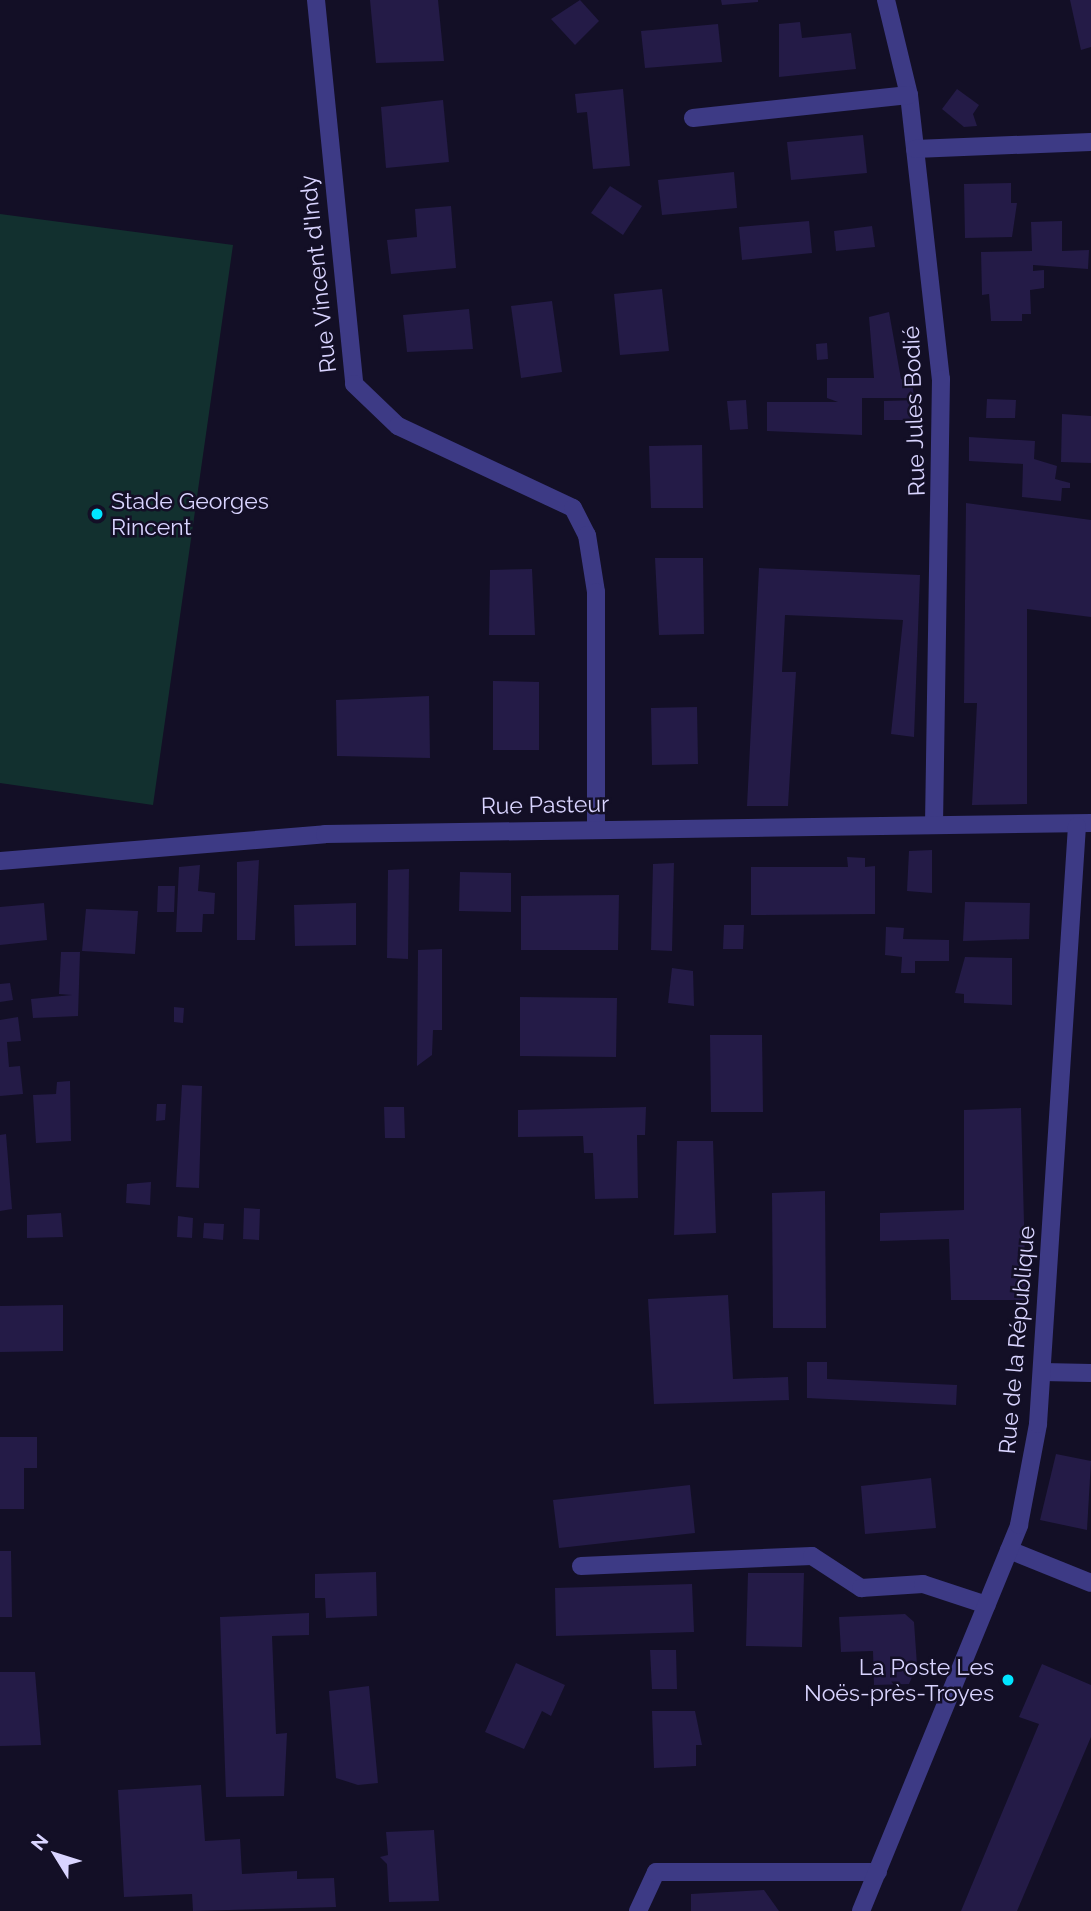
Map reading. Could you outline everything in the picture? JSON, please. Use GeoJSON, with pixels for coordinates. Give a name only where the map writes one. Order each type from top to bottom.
{"type":"FeatureCollection","features":[{"type":"Feature","properties":{"kind":"street","name":"Rue Vincent d'Indy"},"geometry":{"type":"LineString","coordinates":[[316,0],[354,384],[398,426],[573,508],[587,535],[596,592],[596,828]]}},
{"type":"Feature","properties":{"kind":"street","name":"Rue Jules Bodié"},"geometry":{"type":"LineString","coordinates":[[886,0],[909,95],[941,379],[934,825]]}},
{"type":"Feature","properties":{"kind":"street"},"geometry":{"type":"LineString","coordinates":[[693,118],[909,95]]}},
{"type":"Feature","properties":{"kind":"street"},"geometry":{"type":"LineString","coordinates":[[915,149],[1091,142]]}},
{"type":"Feature","properties":{"kind":"street","name":"Rue Pasteur"},"geometry":{"type":"LineString","coordinates":[[0,861],[325,834],[596,828],[1084,824]]}},
{"type":"Feature","properties":{"kind":"street","name":"Rue de la République"},"geometry":{"type":"LineString","coordinates":[[861,1911],[1009,1550],[1038,1424],[1084,824]]}},
{"type":"Feature","properties":{"kind":"street"},"geometry":{"type":"LineString","coordinates":[[1042,1372],[1091,1373]]}},
{"type":"Feature","properties":{"kind":"street"},"geometry":{"type":"LineString","coordinates":[[1009,1550],[1091,1583]]}},
{"type":"Feature","properties":{"kind":"street"},"geometry":{"type":"LineString","coordinates":[[581,1566],[812,1556],[861,1588],[923,1584],[987,1605]]}},
{"type":"Feature","properties":{"kind":"street"},"geometry":{"type":"LineString","coordinates":[[638,1911],[656,1872],[878,1872]]}},
{"type":"Feature","properties":{"kind":"green space","name":"Stade Georges Rincent"},"geometry":{"type":"Polygon","coordinates":[[[0,214],[233,245],[153,805],[0,783],[0,214]]]}},
{"type":"Feature","properties":{"kind":"building"},"geometry":{"type":"Polygon","coordinates":[[[370,0],[438,0],[444,61],[376,63],[370,0]]]}},
{"type":"Feature","properties":{"kind":"building"},"geometry":{"type":"Polygon","coordinates":[[[580,0],[599,21],[575,45],[551,19],[580,0]]]}},
{"type":"Feature","properties":{"kind":"building"},"geometry":{"type":"Polygon","coordinates":[[[721,0],[758,0],[758,2],[722,5],[721,0]]]}},
{"type":"Feature","properties":{"kind":"building"},"geometry":{"type":"Polygon","coordinates":[[[1070,0],[1091,0],[1091,47],[1081,50],[1070,0]]]}},
{"type":"Feature","properties":{"kind":"building"},"geometry":{"type":"Polygon","coordinates":[[[800,22],[802,38],[851,33],[856,69],[779,77],[779,24],[800,22]]]}},
{"type":"Feature","properties":{"kind":"building"},"geometry":{"type":"Polygon","coordinates":[[[718,24],[722,62],[645,68],[641,31],[718,24]]]}},
{"type":"Feature","properties":{"kind":"building"},"geometry":{"type":"Polygon","coordinates":[[[623,89],[630,166],[593,169],[587,112],[577,113],[575,94],[623,89]]]}},
{"type":"Feature","properties":{"kind":"building"},"geometry":{"type":"Polygon","coordinates":[[[957,89],[979,105],[973,114],[977,126],[964,127],[942,109],[957,89]]]}},
{"type":"Feature","properties":{"kind":"building"},"geometry":{"type":"Polygon","coordinates":[[[443,100],[449,162],[386,168],[381,107],[443,100]]]}},
{"type":"Feature","properties":{"kind":"building"},"geometry":{"type":"Polygon","coordinates":[[[863,135],[867,173],[791,180],[787,142],[863,135]]]}},
{"type":"Feature","properties":{"kind":"building"},"geometry":{"type":"Polygon","coordinates":[[[734,172],[737,208],[662,215],[658,180],[734,172]]]}},
{"type":"Feature","properties":{"kind":"building"},"geometry":{"type":"Polygon","coordinates":[[[1011,183],[1011,203],[1017,203],[1012,237],[965,238],[964,184],[1011,183]]]}},
{"type":"Feature","properties":{"kind":"building"},"geometry":{"type":"Polygon","coordinates":[[[610,186],[642,206],[623,235],[591,213],[610,186]]]}},
{"type":"Feature","properties":{"kind":"building"},"geometry":{"type":"Polygon","coordinates":[[[451,206],[456,268],[391,274],[387,240],[417,237],[415,209],[451,206]]]}},
{"type":"Feature","properties":{"kind":"building"},"geometry":{"type":"Polygon","coordinates":[[[809,221],[812,253],[742,260],[739,227],[809,221]]]}},
{"type":"Feature","properties":{"kind":"building"},"geometry":{"type":"Polygon","coordinates":[[[1062,221],[1062,251],[1089,250],[1088,269],[1033,265],[1033,271],[1044,270],[1044,288],[1030,290],[1031,314],[1022,314],[1022,321],[991,321],[989,294],[982,295],[981,252],[1032,251],[1031,222],[1062,221]]]}},
{"type":"Feature","properties":{"kind":"building"},"geometry":{"type":"Polygon","coordinates":[[[872,226],[875,247],[836,251],[834,231],[872,226]]]}},
{"type":"Feature","properties":{"kind":"building"},"geometry":{"type":"Polygon","coordinates":[[[662,289],[669,351],[620,355],[614,294],[662,289]]]}},
{"type":"Feature","properties":{"kind":"building"},"geometry":{"type":"Polygon","coordinates":[[[552,301],[562,372],[521,378],[511,306],[552,301]]]}},
{"type":"Feature","properties":{"kind":"building"},"geometry":{"type":"Polygon","coordinates":[[[469,309],[473,349],[407,352],[403,315],[469,309]]]}},
{"type":"Feature","properties":{"kind":"building"},"geometry":{"type":"Polygon","coordinates":[[[889,312],[901,379],[912,380],[914,398],[862,398],[862,435],[767,431],[767,402],[838,402],[827,398],[827,378],[874,378],[869,317],[889,312]]]}},
{"type":"Feature","properties":{"kind":"building"},"geometry":{"type":"Polygon","coordinates":[[[827,343],[828,359],[817,360],[816,344],[827,343]]]}},
{"type":"Feature","properties":{"kind":"building"},"geometry":{"type":"Polygon","coordinates":[[[987,399],[1016,400],[1015,418],[986,418],[987,399]]]}},
{"type":"Feature","properties":{"kind":"building"},"geometry":{"type":"Polygon","coordinates":[[[746,400],[748,429],[730,430],[727,401],[746,400]]]}},
{"type":"Feature","properties":{"kind":"building"},"geometry":{"type":"Polygon","coordinates":[[[920,400],[921,420],[884,420],[884,401],[920,400]]]}},
{"type":"Feature","properties":{"kind":"building"},"geometry":{"type":"Polygon","coordinates":[[[1062,414],[1091,416],[1091,463],[1061,462],[1062,414]]]}},
{"type":"Feature","properties":{"kind":"building"},"geometry":{"type":"Polygon","coordinates":[[[969,437],[1035,441],[1034,459],[1057,466],[1055,479],[1070,483],[1070,488],[1062,488],[1061,501],[1022,497],[1023,464],[969,461],[969,437]]]}},
{"type":"Feature","properties":{"kind":"building"},"geometry":{"type":"Polygon","coordinates":[[[702,445],[703,508],[651,508],[649,446],[702,445]]]}},
{"type":"Feature","properties":{"kind":"building"},"geometry":{"type":"Polygon","coordinates":[[[966,503],[1091,520],[1091,617],[1027,609],[1027,804],[972,805],[977,703],[964,703],[966,503]]]}},
{"type":"Feature","properties":{"kind":"building"},"geometry":{"type":"Polygon","coordinates":[[[655,558],[703,558],[704,634],[659,635],[655,558]]]}},
{"type":"Feature","properties":{"kind":"building"},"geometry":{"type":"Polygon","coordinates":[[[759,568],[920,575],[914,737],[891,734],[903,620],[785,615],[782,672],[796,672],[788,806],[747,806],[759,568]]]}},
{"type":"Feature","properties":{"kind":"building"},"geometry":{"type":"Polygon","coordinates":[[[532,569],[535,635],[489,635],[490,570],[532,569]]]}},
{"type":"Feature","properties":{"kind":"building"},"geometry":{"type":"Polygon","coordinates":[[[493,681],[539,682],[539,750],[493,750],[493,681]]]}},
{"type":"Feature","properties":{"kind":"building"},"geometry":{"type":"Polygon","coordinates":[[[429,696],[430,758],[337,756],[336,700],[429,696]]]}},
{"type":"Feature","properties":{"kind":"building"},"geometry":{"type":"Polygon","coordinates":[[[697,707],[698,764],[652,765],[651,708],[697,707]]]}},
{"type":"Feature","properties":{"kind":"building"},"geometry":{"type":"Polygon","coordinates":[[[932,850],[932,893],[907,891],[909,851],[932,850]]]}},
{"type":"Feature","properties":{"kind":"building"},"geometry":{"type":"Polygon","coordinates":[[[847,857],[865,858],[865,867],[875,866],[875,914],[751,915],[751,867],[848,867],[847,857]]]}},
{"type":"Feature","properties":{"kind":"building"},"geometry":{"type":"Polygon","coordinates":[[[259,860],[255,940],[237,940],[237,862],[259,860]]]}},
{"type":"Feature","properties":{"kind":"building"},"geometry":{"type":"Polygon","coordinates":[[[674,863],[672,951],[651,950],[653,864],[674,863]]]}},
{"type":"Feature","properties":{"kind":"building"},"geometry":{"type":"Polygon","coordinates":[[[200,865],[198,891],[215,893],[214,914],[203,914],[202,932],[176,932],[179,867],[200,865]]]}},
{"type":"Feature","properties":{"kind":"building"},"geometry":{"type":"Polygon","coordinates":[[[409,869],[408,959],[387,958],[388,870],[409,869]]]}},
{"type":"Feature","properties":{"kind":"building"},"geometry":{"type":"Polygon","coordinates":[[[460,872],[511,873],[511,912],[459,911],[460,872]]]}},
{"type":"Feature","properties":{"kind":"building"},"geometry":{"type":"Polygon","coordinates":[[[158,886],[175,886],[174,912],[157,912],[158,886]]]}},
{"type":"Feature","properties":{"kind":"building"},"geometry":{"type":"Polygon","coordinates":[[[619,895],[618,950],[521,950],[521,896],[619,895]]]}},
{"type":"Feature","properties":{"kind":"building"},"geometry":{"type":"Polygon","coordinates":[[[965,902],[1030,903],[1029,939],[963,941],[965,902]]]}},
{"type":"Feature","properties":{"kind":"building"},"geometry":{"type":"Polygon","coordinates":[[[44,903],[47,940],[0,945],[0,907],[44,903]]]}},
{"type":"Feature","properties":{"kind":"building"},"geometry":{"type":"Polygon","coordinates":[[[356,903],[356,945],[295,946],[294,905],[356,903]]]}},
{"type":"Feature","properties":{"kind":"building"},"geometry":{"type":"Polygon","coordinates":[[[86,909],[138,911],[135,954],[82,951],[86,909]]]}},
{"type":"Feature","properties":{"kind":"building"},"geometry":{"type":"Polygon","coordinates":[[[724,925],[744,925],[743,949],[723,949],[724,925]]]}},
{"type":"Feature","properties":{"kind":"building"},"geometry":{"type":"Polygon","coordinates":[[[886,927],[904,928],[903,939],[949,940],[949,961],[915,961],[915,973],[901,973],[902,957],[885,955],[886,927]]]}},
{"type":"Feature","properties":{"kind":"building"},"geometry":{"type":"Polygon","coordinates":[[[442,949],[442,1030],[433,1030],[432,1055],[417,1066],[418,950],[442,949]]]}},
{"type":"Feature","properties":{"kind":"building"},"geometry":{"type":"Polygon","coordinates":[[[61,952],[80,952],[78,1016],[33,1018],[31,999],[72,995],[59,994],[61,952]]]}},
{"type":"Feature","properties":{"kind":"building"},"geometry":{"type":"Polygon","coordinates":[[[965,957],[1012,958],[1012,1005],[964,1003],[964,994],[955,993],[965,957]]]}},
{"type":"Feature","properties":{"kind":"building"},"geometry":{"type":"Polygon","coordinates":[[[672,968],[693,971],[694,1006],[668,1003],[672,968]]]}},
{"type":"Feature","properties":{"kind":"building"},"geometry":{"type":"Polygon","coordinates":[[[10,983],[13,1000],[0,1002],[0,984],[10,983]]]}},
{"type":"Feature","properties":{"kind":"building"},"geometry":{"type":"Polygon","coordinates":[[[520,997],[617,998],[616,1057],[520,1056],[520,997]]]}},
{"type":"Feature","properties":{"kind":"building"},"geometry":{"type":"Polygon","coordinates":[[[174,1007],[184,1008],[183,1023],[174,1022],[174,1007]]]}},
{"type":"Feature","properties":{"kind":"building"},"geometry":{"type":"Polygon","coordinates":[[[18,1017],[21,1041],[7,1042],[9,1067],[20,1066],[23,1094],[0,1096],[0,1020],[18,1017]]]}},
{"type":"Feature","properties":{"kind":"building"},"geometry":{"type":"Polygon","coordinates":[[[710,1035],[762,1035],[763,1112],[711,1112],[710,1035]]]}},
{"type":"Feature","properties":{"kind":"building"},"geometry":{"type":"Polygon","coordinates":[[[70,1081],[71,1141],[36,1143],[33,1095],[56,1094],[57,1082],[70,1081]]]}},
{"type":"Feature","properties":{"kind":"building"},"geometry":{"type":"Polygon","coordinates":[[[182,1085],[202,1086],[199,1188],[176,1187],[182,1085]]]}},
{"type":"Feature","properties":{"kind":"building"},"geometry":{"type":"Polygon","coordinates":[[[157,1104],[166,1104],[165,1120],[156,1121],[157,1104]]]}},
{"type":"Feature","properties":{"kind":"building"},"geometry":{"type":"Polygon","coordinates":[[[384,1107],[404,1107],[405,1138],[385,1138],[384,1107]]]}},
{"type":"Feature","properties":{"kind":"building"},"geometry":{"type":"Polygon","coordinates":[[[646,1107],[645,1135],[637,1135],[638,1198],[595,1199],[593,1153],[584,1153],[583,1136],[518,1137],[518,1110],[646,1107]]]}},
{"type":"Feature","properties":{"kind":"building"},"geometry":{"type":"Polygon","coordinates":[[[1021,1108],[1026,1300],[951,1300],[949,1239],[880,1241],[880,1213],[964,1210],[964,1110],[1021,1108]]]}},
{"type":"Feature","properties":{"kind":"building"},"geometry":{"type":"Polygon","coordinates":[[[6,1134],[12,1209],[0,1211],[0,1135],[6,1134]]]}},
{"type":"Feature","properties":{"kind":"building"},"geometry":{"type":"Polygon","coordinates":[[[677,1141],[713,1141],[716,1233],[674,1235],[677,1141]]]}},
{"type":"Feature","properties":{"kind":"building"},"geometry":{"type":"Polygon","coordinates":[[[151,1182],[150,1205],[126,1203],[127,1184],[151,1182]]]}},
{"type":"Feature","properties":{"kind":"building"},"geometry":{"type":"Polygon","coordinates":[[[825,1191],[826,1328],[773,1328],[772,1193],[825,1191]]]}},
{"type":"Feature","properties":{"kind":"building"},"geometry":{"type":"Polygon","coordinates":[[[244,1208],[260,1209],[259,1240],[243,1239],[244,1208]]]}},
{"type":"Feature","properties":{"kind":"building"},"geometry":{"type":"Polygon","coordinates":[[[61,1213],[63,1237],[27,1238],[27,1215],[61,1213]]]}},
{"type":"Feature","properties":{"kind":"building"},"geometry":{"type":"Polygon","coordinates":[[[178,1216],[193,1218],[192,1238],[177,1237],[178,1216]]]}},
{"type":"Feature","properties":{"kind":"building"},"geometry":{"type":"Polygon","coordinates":[[[204,1223],[224,1224],[223,1240],[203,1238],[204,1223]]]}},
{"type":"Feature","properties":{"kind":"building"},"geometry":{"type":"Polygon","coordinates":[[[728,1295],[733,1379],[788,1377],[789,1400],[654,1404],[648,1299],[728,1295]]]}},
{"type":"Feature","properties":{"kind":"building"},"geometry":{"type":"Polygon","coordinates":[[[63,1305],[63,1351],[0,1352],[0,1306],[63,1305]]]}},
{"type":"Feature","properties":{"kind":"building"},"geometry":{"type":"Polygon","coordinates":[[[807,1362],[827,1362],[827,1379],[957,1385],[956,1405],[807,1398],[807,1362]]]}},
{"type":"Feature","properties":{"kind":"building"},"geometry":{"type":"Polygon","coordinates":[[[0,1437],[37,1437],[37,1468],[24,1468],[24,1509],[0,1509],[0,1437]]]}},
{"type":"Feature","properties":{"kind":"building"},"geometry":{"type":"Polygon","coordinates":[[[1056,1454],[1091,1461],[1087,1530],[1040,1520],[1056,1454]]]}},
{"type":"Feature","properties":{"kind":"building"},"geometry":{"type":"Polygon","coordinates":[[[931,1478],[936,1528],[865,1534],[861,1486],[931,1478]]]}},
{"type":"Feature","properties":{"kind":"building"},"geometry":{"type":"Polygon","coordinates":[[[690,1485],[695,1533],[559,1548],[553,1500],[690,1485]]]}},
{"type":"Feature","properties":{"kind":"building"},"geometry":{"type":"Polygon","coordinates":[[[0,1551],[11,1551],[12,1617],[0,1617],[0,1551]]]}},
{"type":"Feature","properties":{"kind":"building"},"geometry":{"type":"Polygon","coordinates":[[[376,1572],[377,1616],[326,1618],[325,1598],[315,1598],[315,1574],[376,1572]]]}},
{"type":"Feature","properties":{"kind":"building"},"geometry":{"type":"Polygon","coordinates":[[[748,1573],[804,1573],[802,1647],[746,1646],[748,1573]]]}},
{"type":"Feature","properties":{"kind":"building"},"geometry":{"type":"Polygon","coordinates":[[[692,1584],[694,1632],[556,1636],[555,1588],[692,1584]]]}},
{"type":"Feature","properties":{"kind":"building"},"geometry":{"type":"Polygon","coordinates":[[[309,1613],[309,1635],[272,1636],[276,1734],[287,1733],[284,1796],[226,1797],[220,1617],[309,1613]]]}},
{"type":"Feature","properties":{"kind":"building"},"geometry":{"type":"Polygon","coordinates":[[[905,1614],[914,1622],[917,1665],[909,1684],[874,1685],[873,1651],[841,1652],[839,1617],[905,1614]]]}},
{"type":"Feature","properties":{"kind":"building"},"geometry":{"type":"Polygon","coordinates":[[[650,1650],[676,1650],[677,1689],[652,1689],[650,1650]]]}},
{"type":"Feature","properties":{"kind":"building"},"geometry":{"type":"Polygon","coordinates":[[[516,1663],[565,1685],[551,1716],[542,1711],[524,1749],[485,1732],[516,1663]]]}},
{"type":"Feature","properties":{"kind":"building"},"geometry":{"type":"Polygon","coordinates":[[[1042,1664],[1091,1685],[1091,1737],[1017,1911],[961,1911],[1039,1724],[1019,1717],[1042,1664]]]}},
{"type":"Feature","properties":{"kind":"building"},"geometry":{"type":"Polygon","coordinates":[[[0,1672],[35,1672],[41,1745],[0,1746],[0,1672]]]}},
{"type":"Feature","properties":{"kind":"building"},"geometry":{"type":"Polygon","coordinates":[[[369,1686],[378,1783],[358,1785],[336,1778],[329,1691],[369,1686]]]}},
{"type":"Feature","properties":{"kind":"building"},"geometry":{"type":"Polygon","coordinates":[[[652,1711],[695,1711],[702,1745],[696,1745],[696,1766],[654,1768],[652,1711]]]}},
{"type":"Feature","properties":{"kind":"building"},"geometry":{"type":"Polygon","coordinates":[[[201,1785],[205,1841],[240,1839],[242,1874],[297,1871],[297,1879],[334,1878],[336,1907],[193,1911],[192,1894],[124,1897],[118,1790],[201,1785]]]}},
{"type":"Feature","properties":{"kind":"building"},"geometry":{"type":"Polygon","coordinates":[[[434,1830],[439,1901],[389,1902],[387,1864],[380,1857],[388,1855],[386,1832],[434,1830]]]}},
{"type":"Feature","properties":{"kind":"building"},"geometry":{"type":"Polygon","coordinates":[[[764,1890],[779,1911],[691,1911],[691,1894],[764,1890]]]}},
{"type":"Feature","properties":{"kind":"place","name":"Stade Georges Rincent"},"geometry":{"type":"Point","coordinates":[97,514]}},
{"type":"Feature","properties":{"kind":"place","name":"La Poste Les Noës-près-Troyes"},"geometry":{"type":"Point","coordinates":[1008,1680]}}]}
